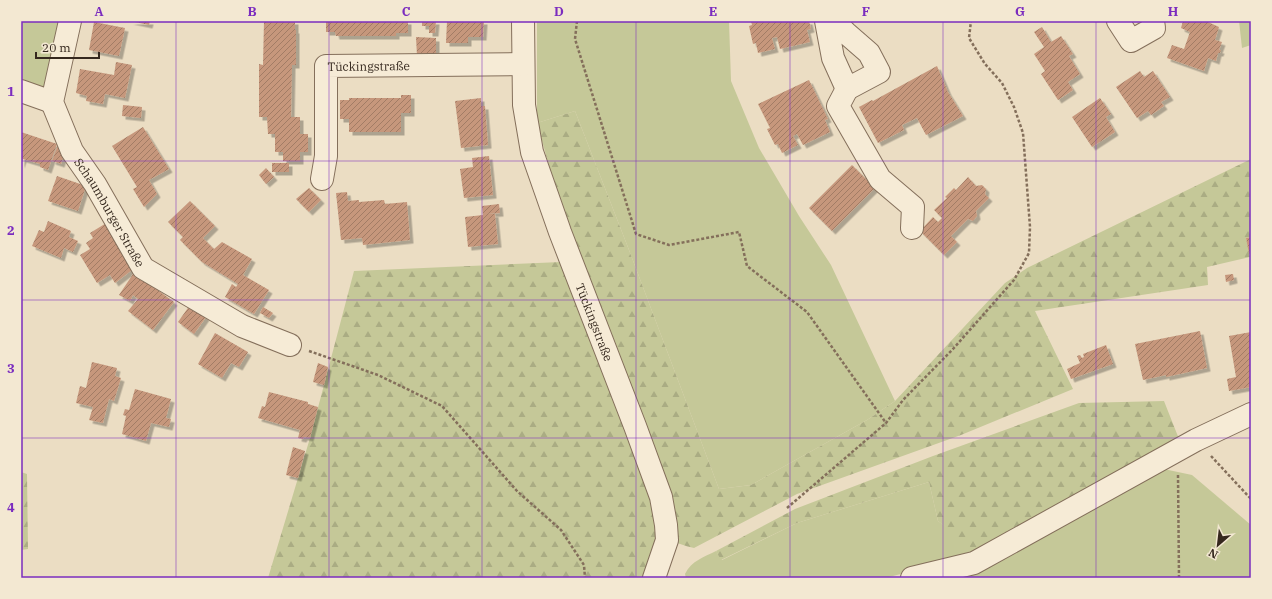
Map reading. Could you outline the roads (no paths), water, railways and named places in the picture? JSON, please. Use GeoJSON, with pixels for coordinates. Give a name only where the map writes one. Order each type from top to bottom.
{"type":"FeatureCollection","features":[{"type":"Feature","properties":{"kind":"street"},"geometry":{"type":"LineString","coordinates":[[21,91],[52,102],[70,21]]}},
{"type":"Feature","properties":{"kind":"street","name":"Tückingstraße"},"geometry":{"type":"LineString","coordinates":[[523,21],[524,105],[532,152],[560,232],[636,426],[661,498],[667,540],[654,578]]}},
{"type":"Feature","properties":{"kind":"street"},"geometry":{"type":"LineString","coordinates":[[826,21],[833,58],[847,89]]}},
{"type":"Feature","properties":{"kind":"street"},"geometry":{"type":"LineString","coordinates":[[834,21],[846,34],[869,53],[879,72],[847,89],[838,106],[880,180],[913,207],[912,228]]}},
{"type":"Feature","properties":{"kind":"street"},"geometry":{"type":"LineString","coordinates":[[1118,21],[1131,41],[1154,28],[1153,21]]}},
{"type":"Feature","properties":{"kind":"street","name":"Tückingstraße"},"geometry":{"type":"LineString","coordinates":[[322,179],[326,156],[326,66],[524,64]]}},
{"type":"Feature","properties":{"kind":"street","name":"Schaumburger Straße"},"geometry":{"type":"LineString","coordinates":[[52,102],[72,151],[95,184],[143,268],[242,326],[290,345]]}},
{"type":"Feature","properties":{"kind":"street"},"geometry":{"type":"LineString","coordinates":[[912,578],[974,563],[1196,440],[1251,414]]}}]}
